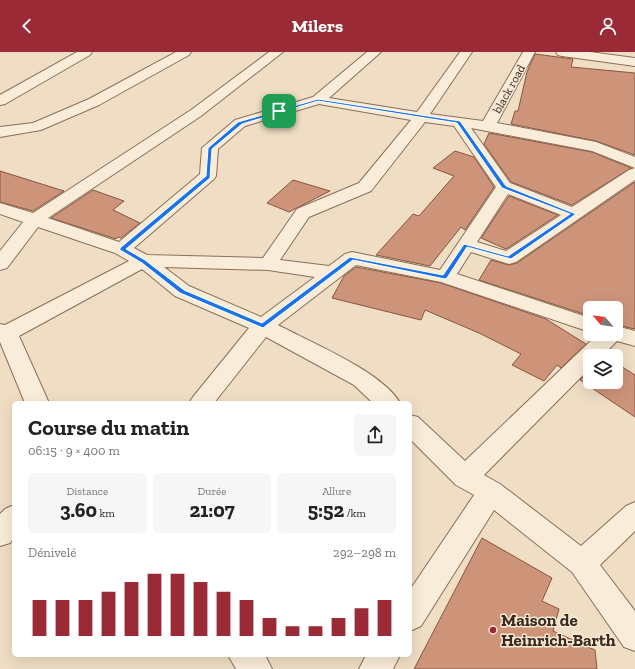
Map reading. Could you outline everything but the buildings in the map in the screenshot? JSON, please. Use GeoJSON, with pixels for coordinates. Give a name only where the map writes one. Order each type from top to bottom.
{"type":"FeatureCollection","features":[{"type":"Feature","properties":{"kind":"street"},"geometry":{"type":"LineString","coordinates":[[0,101],[86,52]]}},
{"type":"Feature","properties":{"kind":"street"},"geometry":{"type":"LineString","coordinates":[[1,130],[36,127],[94,102],[185,52]]}},
{"type":"Feature","properties":{"kind":"street"},"geometry":{"type":"LineString","coordinates":[[0,264],[34,220],[196,114],[277,52]]}},
{"type":"Feature","properties":{"kind":"street"},"geometry":{"type":"LineString","coordinates":[[122,249],[208,176],[210,148],[240,123],[318,100],[375,52]]}},
{"type":"Feature","properties":{"kind":"street"},"geometry":{"type":"LineString","coordinates":[[268,264],[303,213],[365,187],[421,117],[466,52]]}},
{"type":"Feature","properties":{"kind":"street","name":"black road"},"geometry":{"type":"LineString","coordinates":[[488,126],[529,52]]}},
{"type":"Feature","properties":{"kind":"street"},"geometry":{"type":"LineString","coordinates":[[562,52],[635,62]]}},
{"type":"Feature","properties":{"kind":"street"},"geometry":{"type":"LineString","coordinates":[[318,100],[421,117],[488,126],[596,147],[635,163]]}},
{"type":"Feature","properties":{"kind":"street"},"geometry":{"type":"LineString","coordinates":[[458,122],[504,187],[574,214]]}},
{"type":"Feature","properties":{"kind":"street"},"geometry":{"type":"LineString","coordinates":[[466,245],[509,258],[635,173]]}},
{"type":"Feature","properties":{"kind":"street"},"geometry":{"type":"LineString","coordinates":[[445,277],[504,187]]}},
{"type":"Feature","properties":{"kind":"street"},"geometry":{"type":"LineString","coordinates":[[0,208],[122,249],[144,261],[182,291],[263,326],[362,379],[386,401]]}},
{"type":"Feature","properties":{"kind":"street"},"geometry":{"type":"LineString","coordinates":[[203,401],[263,326],[352,258],[445,277],[583,323]]}},
{"type":"Feature","properties":{"kind":"street"},"geometry":{"type":"LineString","coordinates":[[36,401],[4,332],[144,261],[268,264],[333,273]]}},
{"type":"Feature","properties":{"kind":"street"},"geometry":{"type":"LineString","coordinates":[[623,335],[635,339]]}},
{"type":"Feature","properties":{"kind":"street"},"geometry":{"type":"LineString","coordinates":[[465,477],[604,341]]}},
{"type":"Feature","properties":{"kind":"street"},"geometry":{"type":"LineString","coordinates":[[412,426],[465,477],[491,492],[582,563],[635,636]]}},
{"type":"Feature","properties":{"kind":"street"},"geometry":{"type":"LineString","coordinates":[[412,613],[491,492]]}},
{"type":"Feature","properties":{"kind":"street"},"geometry":{"type":"LineString","coordinates":[[582,563],[635,514]]}},
{"type":"Feature","properties":{"kind":"street"},"geometry":{"type":"LineString","coordinates":[[0,534],[12,519]]}},
{"type":"Feature","properties":{"kind":"street"},"geometry":{"type":"LineString","coordinates":[[246,657],[256,669]]}},
{"type":"Feature","properties":{"kind":"street"},"geometry":{"type":"LineString","coordinates":[[375,669],[383,657]]}},
{"type":"Feature","properties":{"kind":"place","name":"Maison de Heinrich-Barth"},"geometry":{"type":"Point","coordinates":[493,630]}},
{"type":"Feature","properties":{"kind":"route"},"geometry":{"type":"LineString","coordinates":[[318,100],[458,122],[504,187],[574,214],[509,258],[466,245],[445,277],[352,258],[263,326],[182,291],[144,261],[122,249],[208,176],[210,148],[240,123],[279,111],[318,100]]}}]}
